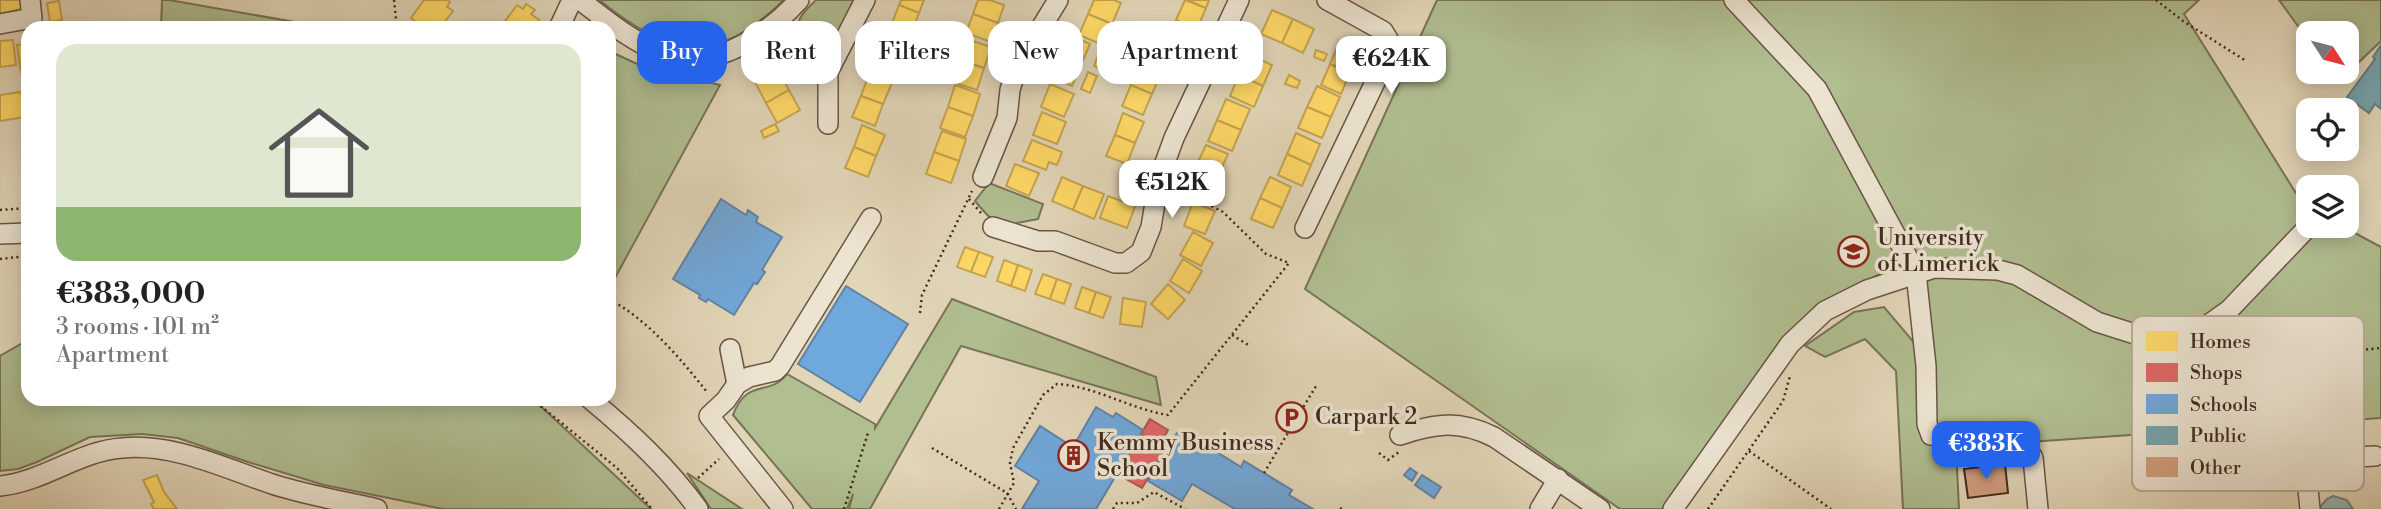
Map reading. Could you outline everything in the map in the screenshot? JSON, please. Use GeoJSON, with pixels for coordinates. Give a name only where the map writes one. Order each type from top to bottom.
{"type":"FeatureCollection","features":[{"type":"Feature","properties":{"kind":"street"},"geometry":{"type":"LineString","coordinates":[[0,24],[32,18],[30,0]]}},
{"type":"Feature","properties":{"kind":"street"},"geometry":{"type":"LineString","coordinates":[[562,21],[572,0]]}},
{"type":"Feature","properties":{"kind":"street"},"geometry":{"type":"LineString","coordinates":[[580,0],[607,21]]}},
{"type":"Feature","properties":{"kind":"street"},"geometry":{"type":"LineString","coordinates":[[779,21],[799,0]]}},
{"type":"Feature","properties":{"kind":"street"},"geometry":{"type":"LineString","coordinates":[[841,47],[865,0]]}},
{"type":"Feature","properties":{"kind":"street"},"geometry":{"type":"LineString","coordinates":[[983,177],[1007,118],[1010,90],[1016,69],[1058,0]]}},
{"type":"Feature","properties":{"kind":"street"},"geometry":{"type":"LineString","coordinates":[[993,226],[1038,241],[1055,241],[1115,263],[1126,263],[1141,252],[1147,239],[1159,179],[1180,123],[1239,0]]}},
{"type":"Feature","properties":{"kind":"street"},"geometry":{"type":"LineString","coordinates":[[1304,228],[1390,51],[1383,31],[1327,0]]}},
{"type":"Feature","properties":{"kind":"street"},"geometry":{"type":"LineString","coordinates":[[1734,0],[1817,89],[1916,273],[1926,366],[1927,424],[1931,435],[1956,439],[2012,437],[2024,443],[2034,457],[2038,509]]}},
{"type":"Feature","properties":{"kind":"street"},"geometry":{"type":"LineString","coordinates":[[616,28],[628,37],[657,51],[683,60],[710,58],[741,45]]}},
{"type":"Feature","properties":{"kind":"street"},"geometry":{"type":"LineString","coordinates":[[828,84],[828,124]]}},
{"type":"Feature","properties":{"kind":"street"},"geometry":{"type":"LineString","coordinates":[[783,509],[709,416],[737,384],[749,377],[775,371],[780,366],[871,218]]}},
{"type":"Feature","properties":{"kind":"street"},"geometry":{"type":"LineString","coordinates":[[0,234],[21,233]]}},
{"type":"Feature","properties":{"kind":"street"},"geometry":{"type":"LineString","coordinates":[[2221,316],[2298,238]]}},
{"type":"Feature","properties":{"kind":"street"},"geometry":{"type":"LineString","coordinates":[[1673,509],[1790,344],[1825,311],[1867,290],[1934,268],[1998,270],[2017,275],[2097,322],[2132,333]]}},
{"type":"Feature","properties":{"kind":"street"},"geometry":{"type":"LineString","coordinates":[[730,349],[737,384]]}},
{"type":"Feature","properties":{"kind":"street"},"geometry":{"type":"LineString","coordinates":[[598,406],[653,455],[698,509]]}},
{"type":"Feature","properties":{"kind":"street"},"geometry":{"type":"LineString","coordinates":[[1403,442],[1424,427],[1464,425],[1477,428],[1494,436],[1600,509]]}},
{"type":"Feature","properties":{"kind":"street"},"geometry":{"type":"LineString","coordinates":[[0,486],[38,477],[102,451],[143,447],[177,452],[276,485],[377,509]]}},
{"type":"Feature","properties":{"kind":"street"},"geometry":{"type":"LineString","coordinates":[[2364,457],[2375,456]]}},
{"type":"Feature","properties":{"kind":"street"},"geometry":{"type":"LineString","coordinates":[[1540,509],[1558,479]]}},
{"type":"Feature","properties":{"kind":"street"},"geometry":{"type":"LineString","coordinates":[[2308,491],[2310,509]]}},
{"type":"Feature","properties":{"kind":"path"},"geometry":{"type":"LineString","coordinates":[[394,0],[396,21]]}},
{"type":"Feature","properties":{"kind":"path"},"geometry":{"type":"LineString","coordinates":[[2157,0],[2246,61]]}},
{"type":"Feature","properties":{"kind":"path"},"geometry":{"type":"LineString","coordinates":[[999,509],[1014,483],[1010,463],[1013,448],[1043,395],[1057,384],[1076,385],[1144,411],[1168,415],[1289,262],[1266,254],[1223,212],[1159,179]]}},
{"type":"Feature","properties":{"kind":"path"},"geometry":{"type":"LineString","coordinates":[[0,210],[21,208]]}},
{"type":"Feature","properties":{"kind":"path"},"geometry":{"type":"LineString","coordinates":[[0,259],[21,257]]}},
{"type":"Feature","properties":{"kind":"path"},"geometry":{"type":"LineString","coordinates":[[616,303],[665,344],[719,407]]}},
{"type":"Feature","properties":{"kind":"path"},"geometry":{"type":"LineString","coordinates":[[1232,335],[1250,346]]}},
{"type":"Feature","properties":{"kind":"path"},"geometry":{"type":"LineString","coordinates":[[1707,509],[1783,401],[1791,372]]}},
{"type":"Feature","properties":{"kind":"path"},"geometry":{"type":"LineString","coordinates":[[1264,473],[1316,386]]}},
{"type":"Feature","properties":{"kind":"path"},"geometry":{"type":"LineString","coordinates":[[541,406],[617,468],[652,509]]}},
{"type":"Feature","properties":{"kind":"path"},"geometry":{"type":"LineString","coordinates":[[844,509],[869,433]]}},
{"type":"Feature","properties":{"kind":"path"},"geometry":{"type":"LineString","coordinates":[[1379,453],[1388,460],[1403,442]]}},
{"type":"Feature","properties":{"kind":"path"},"geometry":{"type":"LineString","coordinates":[[685,491],[734,445]]}},
{"type":"Feature","properties":{"kind":"path"},"geometry":{"type":"LineString","coordinates":[[932,448],[1007,493],[1016,509]]}},
{"type":"Feature","properties":{"kind":"path"},"geometry":{"type":"LineString","coordinates":[[1749,451],[1831,509]]}},
{"type":"Feature","properties":{"kind":"path"},"geometry":{"type":"LineString","coordinates":[[1113,509],[1117,503],[1137,503],[1154,492],[1185,509]]}},
{"type":"Feature","properties":{"kind":"path"},"geometry":{"type":"LineString","coordinates":[[1175,509],[1177,505]]}},
{"type":"Feature","properties":{"kind":"green space"},"geometry":{"type":"Polygon","coordinates":[[[162,0],[169,0],[289,21],[161,21],[162,0]]]}},
{"type":"Feature","properties":{"kind":"green space"},"geometry":{"type":"Polygon","coordinates":[[[599,0],[784,0],[760,21],[741,21],[741,33],[727,39],[727,21],[637,21],[637,26],[599,0]]]}},
{"type":"Feature","properties":{"kind":"green space"},"geometry":{"type":"Polygon","coordinates":[[[816,0],[857,0],[841,30],[841,21],[799,21],[816,0]]]}},
{"type":"Feature","properties":{"kind":"green space"},"geometry":{"type":"Polygon","coordinates":[[[1437,0],[2199,0],[2184,14],[2296,193],[2296,238],[2359,238],[2359,235],[2381,247],[2381,418],[2364,419],[2364,316],[2132,316],[2132,435],[1956,447],[1959,509],[1903,509],[1896,371],[1865,339],[1825,357],[1805,346],[1854,312],[1884,307],[1917,346],[1936,391],[1918,256],[1826,303],[1664,509],[1620,509],[1305,289],[1437,0]]]}},
{"type":"Feature","properties":{"kind":"green space"},"geometry":{"type":"Polygon","coordinates":[[[2279,0],[2381,0],[2381,41],[2359,62],[2359,21],[2296,21],[2296,23],[2279,0]]]}},
{"type":"Feature","properties":{"kind":"green space"},"geometry":{"type":"Polygon","coordinates":[[[616,54],[637,64],[637,84],[720,85],[616,276],[616,54]]]}},
{"type":"Feature","properties":{"kind":"green space"},"geometry":{"type":"Polygon","coordinates":[[[989,183],[1043,204],[1038,219],[1002,225],[991,219],[975,201],[989,183]]]}},
{"type":"Feature","properties":{"kind":"green space"},"geometry":{"type":"Polygon","coordinates":[[[952,299],[1156,377],[1161,405],[961,346],[870,509],[849,509],[853,494],[847,509],[812,509],[733,415],[739,403],[752,391],[773,385],[787,374],[875,424],[875,428],[952,299]]]}},
{"type":"Feature","properties":{"kind":"green space"},"geometry":{"type":"Polygon","coordinates":[[[21,344],[21,406],[541,406],[651,509],[443,509],[324,485],[178,438],[142,434],[90,437],[37,462],[18,469],[0,471],[0,356],[21,344]]]}},
{"type":"Feature","properties":{"kind":"green space"},"geometry":{"type":"Polygon","coordinates":[[[687,473],[742,509],[711,509],[687,473]]]}},
{"type":"Feature","properties":{"kind":"water"},"geometry":{"type":"Polygon","coordinates":[[[2333,496],[2347,500],[2353,509],[2318,509],[2333,496]]]}},
{"type":"Feature","properties":{"kind":"building: Homes"},"geometry":{"type":"Polygon","coordinates":[[[0,0],[23,0],[25,8],[0,14],[0,0]]]}},
{"type":"Feature","properties":{"kind":"building: Homes"},"geometry":{"type":"Polygon","coordinates":[[[424,0],[447,0],[450,2],[447,7],[453,11],[445,21],[415,21],[411,18],[424,0]]]}},
{"type":"Feature","properties":{"kind":"building: Homes"},"geometry":{"type":"Polygon","coordinates":[[[901,0],[924,0],[919,13],[899,5],[901,0]]]}},
{"type":"Feature","properties":{"kind":"building: Homes"},"geometry":{"type":"Polygon","coordinates":[[[978,0],[990,0],[1004,5],[999,21],[973,14],[978,0]]]}},
{"type":"Feature","properties":{"kind":"building: Homes"},"geometry":{"type":"Polygon","coordinates":[[[1094,0],[1114,0],[1121,3],[1113,21],[1105,21],[1088,14],[1094,0]]]}},
{"type":"Feature","properties":{"kind":"building: Homes"},"geometry":{"type":"Polygon","coordinates":[[[1185,0],[1206,8],[1200,21],[1176,20],[1185,0]]]}},
{"type":"Feature","properties":{"kind":"building: Homes"},"geometry":{"type":"Polygon","coordinates":[[[1187,0],[1209,0],[1206,8],[1187,0]]]}},
{"type":"Feature","properties":{"kind":"building: Homes"},"geometry":{"type":"Polygon","coordinates":[[[59,1],[62,20],[50,21],[47,3],[59,1]]]}},
{"type":"Feature","properties":{"kind":"building: Homes"},"geometry":{"type":"Polygon","coordinates":[[[526,4],[535,10],[531,14],[539,20],[505,21],[517,5],[523,9],[526,4]]]}},
{"type":"Feature","properties":{"kind":"building: Homes"},"geometry":{"type":"Polygon","coordinates":[[[899,5],[919,13],[916,21],[893,21],[899,5]]]}},
{"type":"Feature","properties":{"kind":"building: Homes"},"geometry":{"type":"Polygon","coordinates":[[[1272,10],[1293,19],[1282,43],[1263,35],[1272,10]]]}},
{"type":"Feature","properties":{"kind":"building: Homes"},"geometry":{"type":"Polygon","coordinates":[[[973,14],[992,21],[988,21],[988,41],[974,36],[974,21],[970,21],[973,14]]]}},
{"type":"Feature","properties":{"kind":"building: Homes"},"geometry":{"type":"Polygon","coordinates":[[[1088,14],[1105,21],[1097,21],[1097,42],[1083,37],[1083,26],[1088,14]]]}},
{"type":"Feature","properties":{"kind":"building: Homes"},"geometry":{"type":"Polygon","coordinates":[[[1293,19],[1314,29],[1303,53],[1282,43],[1293,19]]]}},
{"type":"Feature","properties":{"kind":"building: Homes"},"geometry":{"type":"Polygon","coordinates":[[[13,40],[16,65],[0,67],[0,41],[13,40]]]}},
{"type":"Feature","properties":{"kind":"building: Homes"},"geometry":{"type":"Polygon","coordinates":[[[1083,41],[1090,44],[1083,60],[1083,41]]]}},
{"type":"Feature","properties":{"kind":"building: Homes"},"geometry":{"type":"Polygon","coordinates":[[[974,42],[988,46],[984,68],[974,65],[974,42]]]}},
{"type":"Feature","properties":{"kind":"building: Homes"},"geometry":{"type":"Polygon","coordinates":[[[1339,43],[1360,52],[1350,73],[1330,64],[1339,43]]]}},
{"type":"Feature","properties":{"kind":"building: Homes"},"geometry":{"type":"Polygon","coordinates":[[[17,45],[21,45],[21,72],[17,45]]]}},
{"type":"Feature","properties":{"kind":"building: Homes"},"geometry":{"type":"Polygon","coordinates":[[[1316,50],[1327,54],[1324,61],[1314,57],[1316,50]]]}},
{"type":"Feature","properties":{"kind":"building: Homes"},"geometry":{"type":"Polygon","coordinates":[[[1263,61],[1272,65],[1263,86],[1259,84],[1263,84],[1263,61]]]}},
{"type":"Feature","properties":{"kind":"building: Homes"},"geometry":{"type":"Polygon","coordinates":[[[1330,64],[1350,73],[1341,94],[1321,85],[1330,64]]]}},
{"type":"Feature","properties":{"kind":"building: Homes"},"geometry":{"type":"Polygon","coordinates":[[[974,65],[984,68],[977,90],[958,84],[974,84],[974,65]]]}},
{"type":"Feature","properties":{"kind":"building: Homes"},"geometry":{"type":"Polygon","coordinates":[[[1088,72],[1097,76],[1090,93],[1081,89],[1088,72]]]}},
{"type":"Feature","properties":{"kind":"building: Homes"},"geometry":{"type":"Polygon","coordinates":[[[1289,75],[1300,81],[1297,88],[1285,84],[1289,75]]]}},
{"type":"Feature","properties":{"kind":"building: Homes"},"geometry":{"type":"Polygon","coordinates":[[[756,84],[786,84],[789,90],[766,103],[756,84]]]}},
{"type":"Feature","properties":{"kind":"building: Homes"},"geometry":{"type":"Polygon","coordinates":[[[865,84],[892,84],[883,104],[861,96],[865,84]]]}},
{"type":"Feature","properties":{"kind":"building: Homes"},"geometry":{"type":"Polygon","coordinates":[[[1050,84],[1074,94],[1064,117],[1041,107],[1050,84]]]}},
{"type":"Feature","properties":{"kind":"building: Homes"},"geometry":{"type":"Polygon","coordinates":[[[1131,84],[1156,84],[1152,94],[1131,84]]]}},
{"type":"Feature","properties":{"kind":"building: Homes"},"geometry":{"type":"Polygon","coordinates":[[[1235,84],[1263,86],[1254,107],[1230,96],[1235,84]]]}},
{"type":"Feature","properties":{"kind":"building: Homes"},"geometry":{"type":"Polygon","coordinates":[[[955,85],[980,94],[973,116],[948,107],[955,85]]]}},
{"type":"Feature","properties":{"kind":"building: Homes"},"geometry":{"type":"Polygon","coordinates":[[[1131,85],[1152,94],[1143,115],[1122,106],[1131,85]]]}},
{"type":"Feature","properties":{"kind":"building: Homes"},"geometry":{"type":"Polygon","coordinates":[[[1317,86],[1340,97],[1331,117],[1307,107],[1317,86]]]}},
{"type":"Feature","properties":{"kind":"building: Homes"},"geometry":{"type":"Polygon","coordinates":[[[789,90],[800,110],[777,123],[766,103],[789,90]]]}},
{"type":"Feature","properties":{"kind":"building: Homes"},"geometry":{"type":"Polygon","coordinates":[[[21,92],[21,118],[0,121],[0,95],[21,92]]]}},
{"type":"Feature","properties":{"kind":"building: Homes"},"geometry":{"type":"Polygon","coordinates":[[[861,96],[883,104],[875,126],[852,117],[861,96]]]}},
{"type":"Feature","properties":{"kind":"building: Homes"},"geometry":{"type":"Polygon","coordinates":[[[1226,99],[1250,109],[1241,130],[1217,120],[1226,99]]]}},
{"type":"Feature","properties":{"kind":"building: Homes"},"geometry":{"type":"Polygon","coordinates":[[[948,107],[973,116],[965,137],[940,128],[948,107]]]}},
{"type":"Feature","properties":{"kind":"building: Homes"},"geometry":{"type":"Polygon","coordinates":[[[1307,107],[1331,117],[1322,138],[1298,128],[1307,107]]]}},
{"type":"Feature","properties":{"kind":"building: Homes"},"geometry":{"type":"Polygon","coordinates":[[[1042,112],[1066,122],[1057,144],[1033,135],[1042,112]]]}},
{"type":"Feature","properties":{"kind":"building: Homes"},"geometry":{"type":"Polygon","coordinates":[[[1123,113],[1144,122],[1135,143],[1115,135],[1123,113]]]}},
{"type":"Feature","properties":{"kind":"building: Homes"},"geometry":{"type":"Polygon","coordinates":[[[1217,120],[1241,130],[1232,151],[1208,141],[1217,120]]]}},
{"type":"Feature","properties":{"kind":"building: Homes"},"geometry":{"type":"Polygon","coordinates":[[[775,124],[779,131],[764,138],[761,131],[775,124]]]}},
{"type":"Feature","properties":{"kind":"building: Homes"},"geometry":{"type":"Polygon","coordinates":[[[862,125],[885,135],[876,156],[854,147],[862,125]]]}},
{"type":"Feature","properties":{"kind":"building: Homes"},"geometry":{"type":"Polygon","coordinates":[[[942,131],[966,139],[959,161],[934,152],[942,131]]]}},
{"type":"Feature","properties":{"kind":"building: Homes"},"geometry":{"type":"Polygon","coordinates":[[[1296,133],[1320,144],[1311,165],[1287,154],[1296,133]]]}},
{"type":"Feature","properties":{"kind":"building: Homes"},"geometry":{"type":"Polygon","coordinates":[[[1115,135],[1135,143],[1127,164],[1106,156],[1115,135]]]}},
{"type":"Feature","properties":{"kind":"building: Homes"},"geometry":{"type":"Polygon","coordinates":[[[1032,140],[1062,152],[1057,165],[1049,162],[1046,170],[1023,161],[1032,140]]]}},
{"type":"Feature","properties":{"kind":"building: Homes"},"geometry":{"type":"Polygon","coordinates":[[[1206,145],[1228,154],[1219,174],[1197,164],[1206,145]]]}},
{"type":"Feature","properties":{"kind":"building: Homes"},"geometry":{"type":"Polygon","coordinates":[[[854,147],[876,156],[868,177],[845,168],[854,147]]]}},
{"type":"Feature","properties":{"kind":"building: Homes"},"geometry":{"type":"Polygon","coordinates":[[[934,152],[959,161],[951,183],[926,174],[934,152]]]}},
{"type":"Feature","properties":{"kind":"building: Homes"},"geometry":{"type":"Polygon","coordinates":[[[1287,154],[1311,165],[1302,186],[1278,175],[1287,154]]]}},
{"type":"Feature","properties":{"kind":"building: Homes"},"geometry":{"type":"Polygon","coordinates":[[[1015,164],[1039,173],[1029,196],[1006,186],[1015,164]]]}},
{"type":"Feature","properties":{"kind":"building: Homes"},"geometry":{"type":"Polygon","coordinates":[[[1197,164],[1219,174],[1211,194],[1189,184],[1197,164]]]}},
{"type":"Feature","properties":{"kind":"building: Homes"},"geometry":{"type":"Polygon","coordinates":[[[1062,177],[1083,186],[1073,210],[1052,201],[1062,177]]]}},
{"type":"Feature","properties":{"kind":"building: Homes"},"geometry":{"type":"Polygon","coordinates":[[[1270,177],[1291,187],[1282,208],[1260,198],[1270,177]]]}},
{"type":"Feature","properties":{"kind":"building: Homes"},"geometry":{"type":"Polygon","coordinates":[[[1083,186],[1104,194],[1094,219],[1073,210],[1083,186]]]}},
{"type":"Feature","properties":{"kind":"building: Homes"},"geometry":{"type":"Polygon","coordinates":[[[1108,196],[1135,206],[1127,228],[1100,218],[1108,196]]]}},
{"type":"Feature","properties":{"kind":"building: Homes"},"geometry":{"type":"Polygon","coordinates":[[[1260,198],[1282,208],[1273,228],[1251,219],[1260,198]]]}},
{"type":"Feature","properties":{"kind":"building: Homes"},"geometry":{"type":"Polygon","coordinates":[[[1193,202],[1215,211],[1205,234],[1184,226],[1193,202]]]}},
{"type":"Feature","properties":{"kind":"building: Homes"},"geometry":{"type":"Polygon","coordinates":[[[1193,232],[1213,243],[1201,266],[1180,255],[1193,232]]]}},
{"type":"Feature","properties":{"kind":"building: Homes"},"geometry":{"type":"Polygon","coordinates":[[[965,247],[979,252],[971,272],[957,267],[965,247]]]}},
{"type":"Feature","properties":{"kind":"building: Homes"},"geometry":{"type":"Polygon","coordinates":[[[979,252],[993,257],[985,277],[971,272],[979,252]]]}},
{"type":"Feature","properties":{"kind":"building: Homes"},"geometry":{"type":"Polygon","coordinates":[[[1183,259],[1202,271],[1189,293],[1170,281],[1183,259]]]}},
{"type":"Feature","properties":{"kind":"building: Homes"},"geometry":{"type":"Polygon","coordinates":[[[1004,260],[1018,265],[1011,286],[997,281],[1004,260]]]}},
{"type":"Feature","properties":{"kind":"building: Homes"},"geometry":{"type":"Polygon","coordinates":[[[1018,265],[1032,270],[1025,291],[1011,286],[1018,265]]]}},
{"type":"Feature","properties":{"kind":"building: Homes"},"geometry":{"type":"Polygon","coordinates":[[[1043,274],[1057,279],[1050,299],[1035,294],[1043,274]]]}},
{"type":"Feature","properties":{"kind":"building: Homes"},"geometry":{"type":"Polygon","coordinates":[[[1057,279],[1071,284],[1064,304],[1050,299],[1057,279]]]}},
{"type":"Feature","properties":{"kind":"building: Homes"},"geometry":{"type":"Polygon","coordinates":[[[1168,284],[1185,300],[1168,319],[1151,304],[1168,284]]]}},
{"type":"Feature","properties":{"kind":"building: Homes"},"geometry":{"type":"Polygon","coordinates":[[[1082,287],[1096,292],[1089,313],[1075,308],[1082,287]]]}},
{"type":"Feature","properties":{"kind":"building: Homes"},"geometry":{"type":"Polygon","coordinates":[[[1096,292],[1111,297],[1103,318],[1089,313],[1096,292]]]}},
{"type":"Feature","properties":{"kind":"building: Homes"},"geometry":{"type":"Polygon","coordinates":[[[1123,298],[1146,302],[1142,327],[1120,324],[1123,298]]]}},
{"type":"Feature","properties":{"kind":"building: Homes"},"geometry":{"type":"Polygon","coordinates":[[[157,475],[164,492],[177,509],[154,509],[151,504],[154,502],[143,480],[157,475]]]}},
{"type":"Feature","properties":{"kind":"building: Shops"},"geometry":{"type":"Polygon","coordinates":[[[1150,419],[1168,430],[1161,443],[1167,447],[1142,488],[1117,474],[1150,419]]]}},
{"type":"Feature","properties":{"kind":"building: Schools"},"geometry":{"type":"Polygon","coordinates":[[[721,199],[746,215],[748,210],[758,217],[756,222],[782,237],[762,270],[765,272],[757,284],[754,283],[734,315],[708,299],[706,302],[699,298],[700,295],[673,279],[721,199]]]}},
{"type":"Feature","properties":{"kind":"building: Schools"},"geometry":{"type":"Polygon","coordinates":[[[846,286],[908,324],[860,402],[798,364],[846,286]]]}},
{"type":"Feature","properties":{"kind":"building: Schools","name":"Kemmy Business School"},"geometry":{"type":"Polygon","coordinates":[[[1096,407],[1113,417],[1116,413],[1143,430],[1096,509],[1022,509],[1039,481],[1015,466],[1040,426],[1073,447],[1096,407]]]}},
{"type":"Feature","properties":{"kind":"building: Schools"},"geometry":{"type":"Polygon","coordinates":[[[1177,433],[1209,453],[1212,449],[1241,467],[1244,461],[1292,490],[1289,495],[1313,509],[1235,509],[1192,484],[1182,501],[1148,481],[1177,433]]]}},
{"type":"Feature","properties":{"kind":"building: Schools"},"geometry":{"type":"Polygon","coordinates":[[[1410,468],[1417,473],[1412,481],[1404,475],[1410,468]]]}},
{"type":"Feature","properties":{"kind":"building: Schools"},"geometry":{"type":"Polygon","coordinates":[[[1422,475],[1441,487],[1434,498],[1415,485],[1422,475]]]}},
{"type":"Feature","properties":{"kind":"building: Public"},"geometry":{"type":"Polygon","coordinates":[[[2381,45],[2381,109],[2375,104],[2369,113],[2359,106],[2359,98],[2347,97],[2359,84],[2375,59],[2373,57],[2381,45]]]}},
{"type":"Feature","properties":{"kind":"building: Other"},"geometry":{"type":"Polygon","coordinates":[[[2005,464],[2008,493],[1968,498],[1964,469],[2005,464]]]}},
{"type":"Feature","properties":{"kind":"place","name":"University of Limerick"},"geometry":{"type":"Point","coordinates":[1854,251]}},
{"type":"Feature","properties":{"kind":"place","name":"Carpark 2"},"geometry":{"type":"Point","coordinates":[1292,417]}},
{"type":"Feature","properties":{"kind":"place","name":"Kemmy Business School"},"geometry":{"type":"Point","coordinates":[1074,456]}}]}
